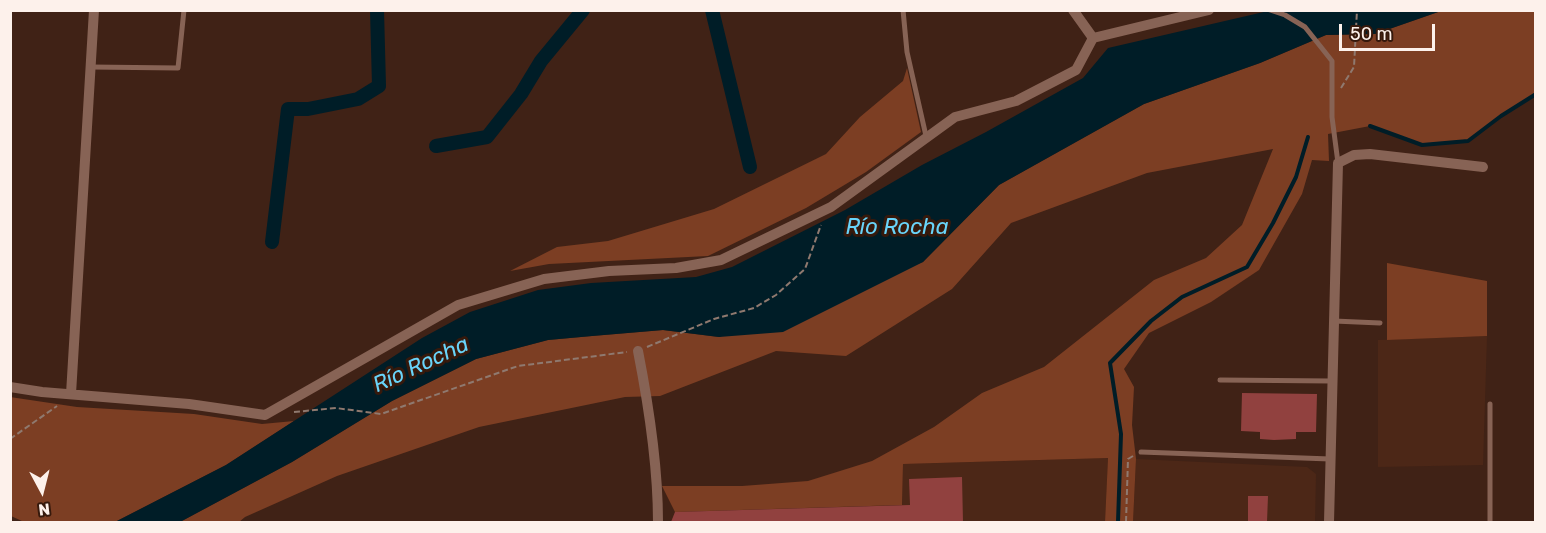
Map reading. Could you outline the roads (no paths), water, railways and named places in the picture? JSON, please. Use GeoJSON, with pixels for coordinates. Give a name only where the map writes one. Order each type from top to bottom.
{"type":"FeatureCollection","features":[{"type":"Feature","properties":{"kind":"street"},"geometry":{"type":"LineString","coordinates":[[72,394],[94,10]]}},
{"type":"Feature","properties":{"kind":"street"},"geometry":{"type":"LineString","coordinates":[[1073,10],[1093,38]]}},
{"type":"Feature","properties":{"kind":"street"},"geometry":{"type":"LineString","coordinates":[[10,387],[33,391],[189,404],[265,415],[458,306],[544,279],[609,271],[676,268],[721,260],[831,207],[955,117],[1016,100],[1076,70],[1093,38],[1209,10]]}},
{"type":"Feature","properties":{"kind":"street"},"geometry":{"type":"LineString","coordinates":[[1329,522],[1338,163],[1354,155],[1370,154],[1483,167]]}},
{"type":"Feature","properties":{"kind":"street"},"geometry":{"type":"LineString","coordinates":[[638,351],[658,486],[658,522]]}},
{"type":"Feature","properties":{"kind":"lane"},"geometry":{"type":"LineString","coordinates":[[91,67],[178,68],[184,10]]}},
{"type":"Feature","properties":{"kind":"lane"},"geometry":{"type":"LineString","coordinates":[[903,10],[907,52],[927,138]]}},
{"type":"Feature","properties":{"kind":"lane"},"geometry":{"type":"LineString","coordinates":[[1270,10],[1285,15],[1305,27],[1332,61],[1332,117],[1338,163]]}},
{"type":"Feature","properties":{"kind":"lane"},"geometry":{"type":"LineString","coordinates":[[1334,321],[1380,323]]}},
{"type":"Feature","properties":{"kind":"lane"},"geometry":{"type":"LineString","coordinates":[[1220,380],[1331,381]]}},
{"type":"Feature","properties":{"kind":"lane"},"geometry":{"type":"LineString","coordinates":[[1490,404],[1490,522]]}},
{"type":"Feature","properties":{"kind":"lane"},"geometry":{"type":"LineString","coordinates":[[1140,452],[1332,459]]}},
{"type":"Feature","properties":{"kind":"water","name":"Río Rocha"},"geometry":{"type":"Polygon","coordinates":[[[1268,11],[1441,11],[1375,34],[1326,35],[1260,63],[1144,104],[999,185],[923,262],[783,332],[719,337],[663,330],[592,336],[548,340],[476,359],[392,401],[292,462],[180,522],[115,522],[226,465],[422,338],[470,312],[538,290],[591,283],[696,277],[732,267],[845,210],[922,165],[1083,78],[1108,48],[1268,11]]]}},
{"type":"Feature","properties":{"kind":"waterway"},"geometry":{"type":"LineString","coordinates":[[272,242],[288,109],[308,109],[358,99],[379,86],[377,10]]}},
{"type":"Feature","properties":{"kind":"waterway"},"geometry":{"type":"LineString","coordinates":[[436,146],[487,137],[521,94],[541,61],[583,10]]}},
{"type":"Feature","properties":{"kind":"waterway"},"geometry":{"type":"LineString","coordinates":[[712,10],[750,167]]}},
{"type":"Feature","properties":{"kind":"waterway"},"geometry":{"type":"LineString","coordinates":[[1370,126],[1422,145],[1468,141],[1501,116],[1536,94]]}},
{"type":"Feature","properties":{"kind":"waterway"},"geometry":{"type":"LineString","coordinates":[[1118,522],[1121,434],[1110,363],[1151,321],[1182,297],[1247,267],[1296,177],[1308,137]]}}]}
